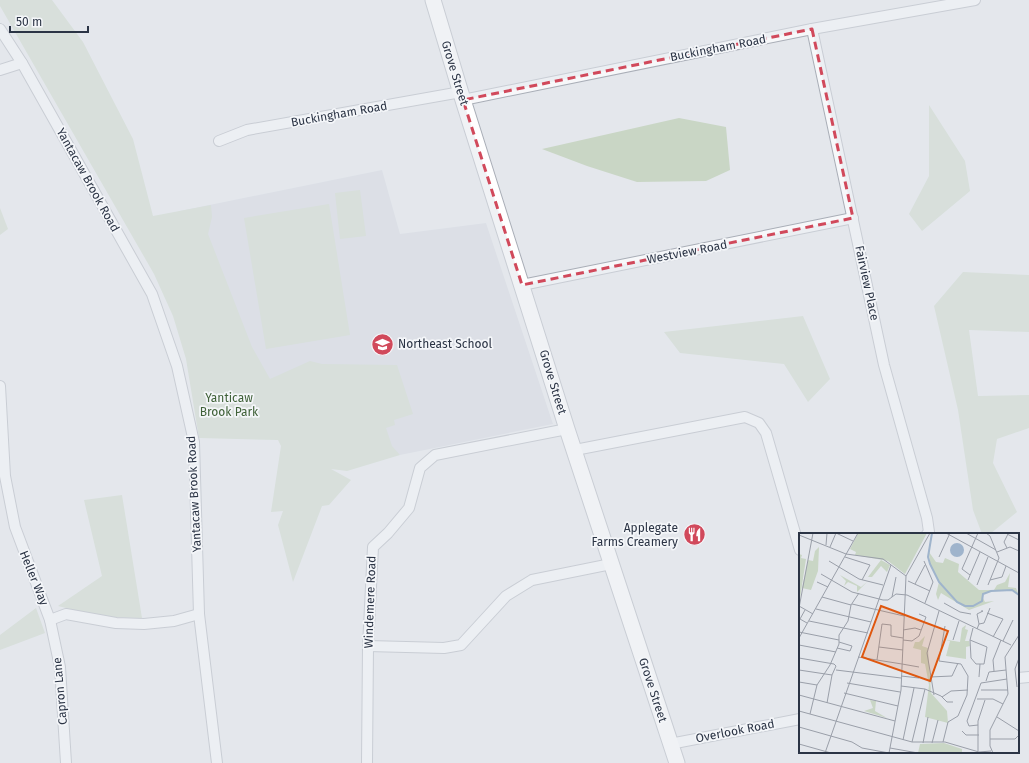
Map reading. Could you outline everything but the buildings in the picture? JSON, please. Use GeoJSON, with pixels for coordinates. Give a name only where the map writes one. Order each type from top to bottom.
{"type":"FeatureCollection","features":[{"type":"Feature","properties":{"kind":"main road","name":"Grove Street"},"geometry":{"type":"LineString","coordinates":[[433,0],[567,429],[677,763]]}},
{"type":"Feature","properties":{"kind":"street","name":"Buckingham Road"},"geometry":{"type":"LineString","coordinates":[[219,141],[247,130],[462,96],[812,29],[975,0]]}},
{"type":"Feature","properties":{"kind":"street","name":"Yantacaw Brook Road"},"geometry":{"type":"LineString","coordinates":[[0,29],[22,63],[152,294],[177,366],[194,442],[199,614],[217,763]]}},
{"type":"Feature","properties":{"kind":"street","name":"Fairview Place"},"geometry":{"type":"LineString","coordinates":[[812,29],[884,366],[927,518],[927,533]]}},
{"type":"Feature","properties":{"kind":"street"},"geometry":{"type":"LineString","coordinates":[[0,70],[22,63]]}},
{"type":"Feature","properties":{"kind":"street","name":"Westview Road"},"geometry":{"type":"LineString","coordinates":[[522,285],[853,218]]}},
{"type":"Feature","properties":{"kind":"street","name":"Heller Way"},"geometry":{"type":"LineString","coordinates":[[0,386],[5,476],[15,527],[50,620],[66,614],[116,624],[144,624],[174,621],[199,614]]}},
{"type":"Feature","properties":{"kind":"street"},"geometry":{"type":"LineString","coordinates":[[575,450],[745,417],[759,423],[766,433],[799,547]]}},
{"type":"Feature","properties":{"kind":"street","name":"Windemere Road"},"geometry":{"type":"LineString","coordinates":[[367,763],[368,646],[373,547],[388,533],[409,508],[420,468],[435,455],[567,429]]}},
{"type":"Feature","properties":{"kind":"street"},"geometry":{"type":"LineString","coordinates":[[368,646],[444,648],[461,645],[506,596],[532,580],[611,564]]}},
{"type":"Feature","properties":{"kind":"street","name":"Capron Lane"},"geometry":{"type":"LineString","coordinates":[[50,620],[60,667],[66,763]]}},
{"type":"Feature","properties":{"kind":"street"},"geometry":{"type":"LineString","coordinates":[[1019,678],[1029,677]]}},
{"type":"Feature","properties":{"kind":"street","name":"Overlook Road"},"geometry":{"type":"LineString","coordinates":[[670,744],[799,719]]}},
{"type":"Feature","properties":{"kind":"highlighted area"},"geometry":{"type":"Polygon","coordinates":[[[812,29],[853,218],[522,285],[463,100],[812,29]]]}},
{"type":"Feature","properties":{"kind":"shaded area","name":"Northeast School"},"geometry":{"type":"Polygon","coordinates":[[[382,170],[400,234],[486,223],[553,424],[400,455],[261,392],[180,211],[382,170]]]}},
{"type":"Feature","properties":{"kind":"green space","name":"Yanticaw Brook Park"},"geometry":{"type":"Polygon","coordinates":[[[0,0],[52,0],[83,42],[133,139],[153,216],[211,205],[212,217],[208,234],[252,347],[270,379],[310,361],[322,364],[397,365],[413,414],[394,420],[395,425],[386,428],[392,446],[400,455],[347,471],[331,469],[351,480],[329,505],[322,506],[293,582],[278,525],[283,511],[271,512],[281,446],[278,440],[199,438],[186,359],[173,316],[154,274],[0,6],[0,0]]]}},
{"type":"Feature","properties":{"kind":"green space"},"geometry":{"type":"Polygon","coordinates":[[[929,105],[965,161],[970,191],[922,231],[909,214],[929,176],[929,105]]]}},
{"type":"Feature","properties":{"kind":"green space"},"geometry":{"type":"Polygon","coordinates":[[[679,118],[726,127],[730,170],[706,181],[637,182],[587,166],[542,149],[679,118]]]}},
{"type":"Feature","properties":{"kind":"green space"},"geometry":{"type":"Polygon","coordinates":[[[360,190],[366,236],[340,239],[335,193],[360,190]]]}},
{"type":"Feature","properties":{"kind":"green space"},"geometry":{"type":"Polygon","coordinates":[[[329,204],[350,335],[266,349],[244,218],[329,204]]]}},
{"type":"Feature","properties":{"kind":"green space"},"geometry":{"type":"Polygon","coordinates":[[[0,208],[8,229],[0,235],[0,208]]]}},
{"type":"Feature","properties":{"kind":"green space"},"geometry":{"type":"Polygon","coordinates":[[[963,272],[1029,275],[1029,332],[969,330],[978,396],[1029,395],[1029,428],[997,439],[993,463],[1017,512],[991,533],[982,533],[973,510],[958,410],[934,306],[963,272]]]}},
{"type":"Feature","properties":{"kind":"green space"},"geometry":{"type":"Polygon","coordinates":[[[803,316],[830,379],[808,402],[784,364],[680,353],[664,332],[803,316]]]}},
{"type":"Feature","properties":{"kind":"green space"},"geometry":{"type":"Polygon","coordinates":[[[122,495],[142,618],[102,617],[58,606],[102,576],[84,500],[122,495]]]}},
{"type":"Feature","properties":{"kind":"green space"},"geometry":{"type":"Polygon","coordinates":[[[36,608],[45,633],[0,650],[0,635],[36,608]]]}},
{"type":"Feature","properties":{"kind":"place","name":"Northeast School"},"geometry":{"type":"Point","coordinates":[383,344]}},
{"type":"Feature","properties":{"kind":"place","name":"Applegate Farms Creamery"},"geometry":{"type":"Point","coordinates":[694,535]}}]}
